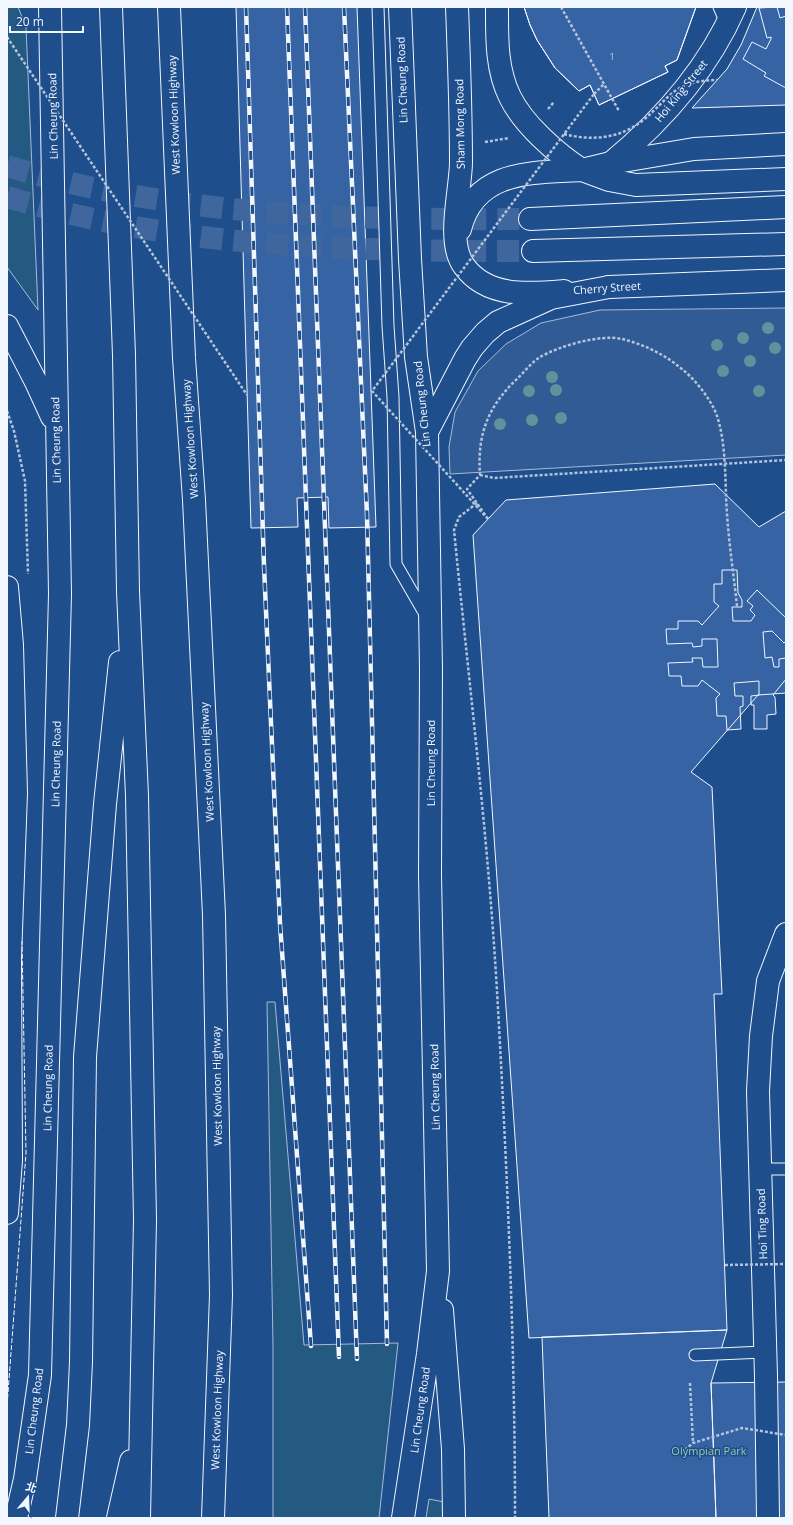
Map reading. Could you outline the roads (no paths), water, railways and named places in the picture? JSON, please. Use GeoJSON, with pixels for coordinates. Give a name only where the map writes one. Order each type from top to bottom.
{"type":"FeatureCollection","features":[{"type":"Feature","properties":{"kind":"main road","name":"Lin Cheung Road"},"geometry":{"type":"LineString","coordinates":[[16,1518],[25,1479],[41,1368],[60,594],[50,7]]}},
{"type":"Feature","properties":{"kind":"main road"},"geometry":{"type":"LineString","coordinates":[[111,7],[124,355],[128,591],[137,796],[145,1212],[139,1518]]}},
{"type":"Feature","properties":{"kind":"main road","name":"West Kowloon Highway"},"geometry":{"type":"LineString","coordinates":[[169,7],[184,358],[194,500],[214,915],[221,1295],[215,1514]]}},
{"type":"Feature","properties":{"kind":"main road","name":"Lin Cheung Road"},"geometry":{"type":"LineString","coordinates":[[400,7],[410,259],[416,357],[427,432],[429,622],[431,668],[430,883],[438,1271],[427,1362],[403,1518]]}},
{"type":"Feature","properties":{"kind":"main road","name":"Sham Mong Road"},"geometry":{"type":"LineString","coordinates":[[456,241],[456,203],[461,163],[458,7]]}},
{"type":"Feature","properties":{"kind":"main road"},"geometry":{"type":"LineString","coordinates":[[497,7],[497,47],[510,97],[547,143],[565,159],[582,170],[609,180],[636,185],[786,179]]}},
{"type":"Feature","properties":{"kind":"main road","name":"Hoi King Street"},"geometry":{"type":"LineString","coordinates":[[611,163],[634,144],[676,100],[706,61],[727,13]]}},
{"type":"Feature","properties":{"kind":"main road"},"geometry":{"type":"LineString","coordinates":[[456,241],[461,223],[468,208],[478,194],[491,184],[509,177],[582,170],[611,163],[694,149],[786,144]]}},
{"type":"Feature","properties":{"kind":"main road"},"geometry":{"type":"LineString","coordinates":[[530,219],[786,207]]}},
{"type":"Feature","properties":{"kind":"main road","name":"Cherry Street"},"geometry":{"type":"LineString","coordinates":[[456,241],[458,253],[463,265],[475,279],[490,287],[510,292],[533,293],[609,287],[786,280]]}},
{"type":"Feature","properties":{"kind":"main road"},"geometry":{"type":"LineString","coordinates":[[533,251],[786,244]]}},
{"type":"Feature","properties":{"kind":"main road"},"geometry":{"type":"LineString","coordinates":[[427,432],[468,353],[485,332],[498,322],[551,298],[609,287]]}},
{"type":"Feature","properties":{"kind":"main road"},"geometry":{"type":"LineString","coordinates":[[7,326],[36,382],[56,428]]}},
{"type":"Feature","properties":{"kind":"main road"},"geometry":{"type":"LineString","coordinates":[[7,587],[12,793],[10,958],[11,1160],[7,1204]]}},
{"type":"Feature","properties":{"kind":"main road"},"geometry":{"type":"LineString","coordinates":[[67,1518],[78,1425],[81,1362],[85,1057],[105,804],[128,591]]}},
{"type":"Feature","properties":{"kind":"main road","name":"Hoi Ting Road"},"geometry":{"type":"LineString","coordinates":[[768,1518],[766,1352],[758,1091],[761,1036],[768,981],[786,934]]}},
{"type":"Feature","properties":{"kind":"main road"},"geometry":{"type":"LineString","coordinates":[[438,1271],[447,1358],[453,1449],[454,1518]]}},
{"type":"Feature","properties":{"kind":"main road"},"geometry":{"type":"LineString","coordinates":[[118,1518],[141,1409]]}},
{"type":"Feature","properties":{"kind":"lane"},"geometry":{"type":"LineString","coordinates":[[378,7],[388,326],[393,397],[396,564],[429,622]]}},
{"type":"Feature","properties":{"kind":"lane"},"geometry":{"type":"LineString","coordinates":[[761,1169],[786,1169]]}},
{"type":"Feature","properties":{"kind":"lane"},"geometry":{"type":"LineString","coordinates":[[695,1355],[766,1352]]}},
{"type":"Feature","properties":{"kind":"tunnel"},"geometry":{"type":"LineString","coordinates":[[7,166],[71,183],[135,196],[266,212],[398,218],[530,219]]}},
{"type":"Feature","properties":{"kind":"tunnel"},"geometry":{"type":"LineString","coordinates":[[7,197],[72,214],[138,227],[203,237],[268,244],[399,250],[533,251]]}},
{"type":"Feature","properties":{"kind":"railway"},"geometry":{"type":"LineString","coordinates":[[246,7],[264,566],[280,924],[311,1346]]}},
{"type":"Feature","properties":{"kind":"railway"},"geometry":{"type":"LineString","coordinates":[[287,7],[339,1357]]}},
{"type":"Feature","properties":{"kind":"railway"},"geometry":{"type":"LineString","coordinates":[[305,7],[357,1359]]}},
{"type":"Feature","properties":{"kind":"railway"},"geometry":{"type":"LineString","coordinates":[[344,7],[367,515],[387,1344]]}},
{"type":"Feature","properties":{"kind":"park label","name":"Olympian Park"},"geometry":{"type":"Point","coordinates":[709,1451]}}]}
